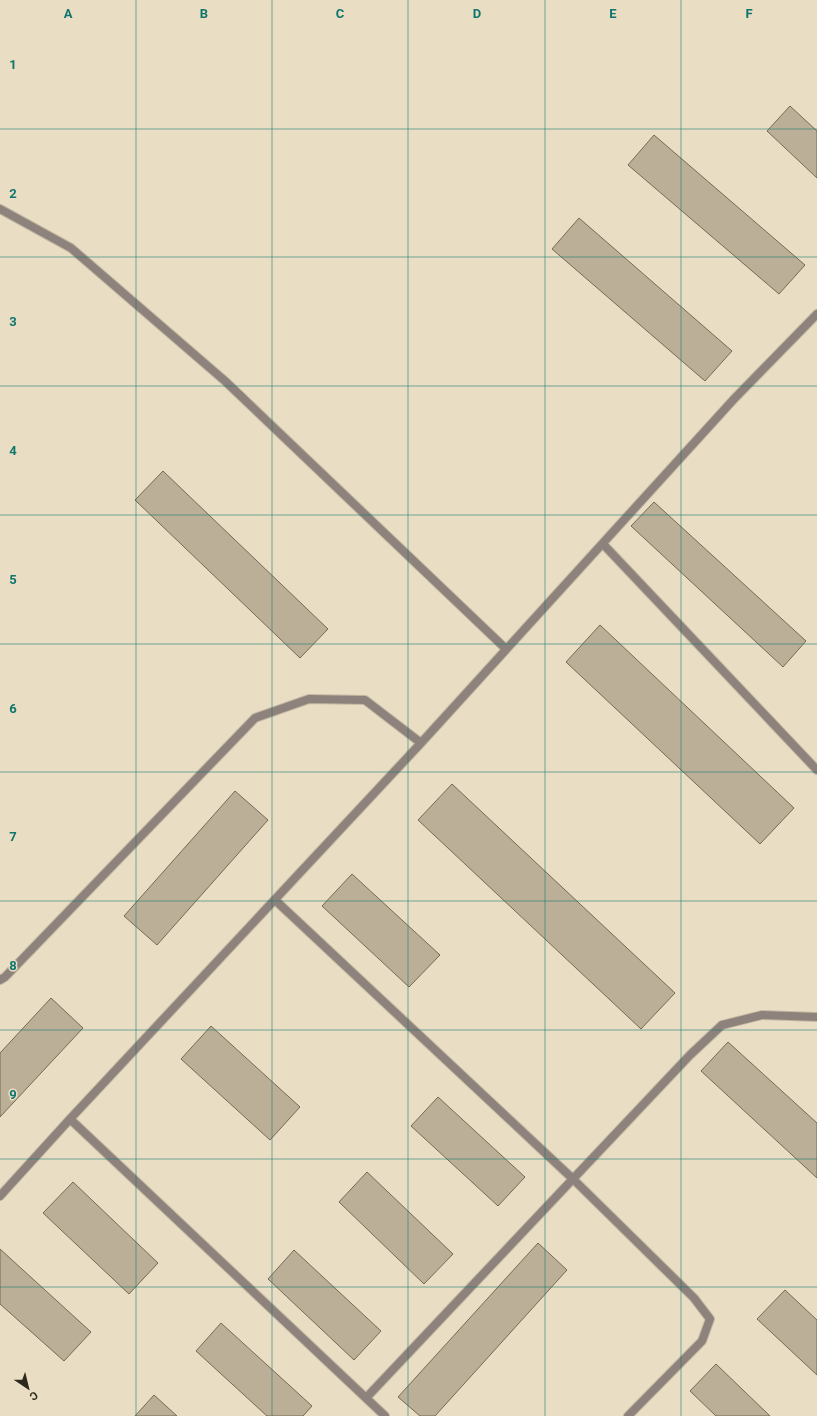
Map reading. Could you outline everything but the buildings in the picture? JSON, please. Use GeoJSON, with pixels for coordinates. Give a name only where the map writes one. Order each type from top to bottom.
{"type":"FeatureCollection","features":[{"type":"Feature","properties":{"kind":"lane"},"geometry":{"type":"LineString","coordinates":[[0,209],[71,248],[225,381],[506,650]]}},
{"type":"Feature","properties":{"kind":"lane"},"geometry":{"type":"LineString","coordinates":[[0,1196],[70,1119],[421,744],[734,400],[817,314]]}},
{"type":"Feature","properties":{"kind":"lane"},"geometry":{"type":"LineString","coordinates":[[602,544],[817,770]]}},
{"type":"Feature","properties":{"kind":"lane"},"geometry":{"type":"LineString","coordinates":[[0,980],[5,977],[255,718],[309,699],[365,700],[421,744]]}},
{"type":"Feature","properties":{"kind":"lane"},"geometry":{"type":"LineString","coordinates":[[275,900],[573,1179],[694,1298],[710,1320],[702,1341],[628,1416]]}},
{"type":"Feature","properties":{"kind":"lane"},"geometry":{"type":"LineString","coordinates":[[366,1398],[690,1055],[722,1025],[762,1015],[817,1017]]}},
{"type":"Feature","properties":{"kind":"lane"},"geometry":{"type":"LineString","coordinates":[[70,1119],[385,1416]]}}]}
